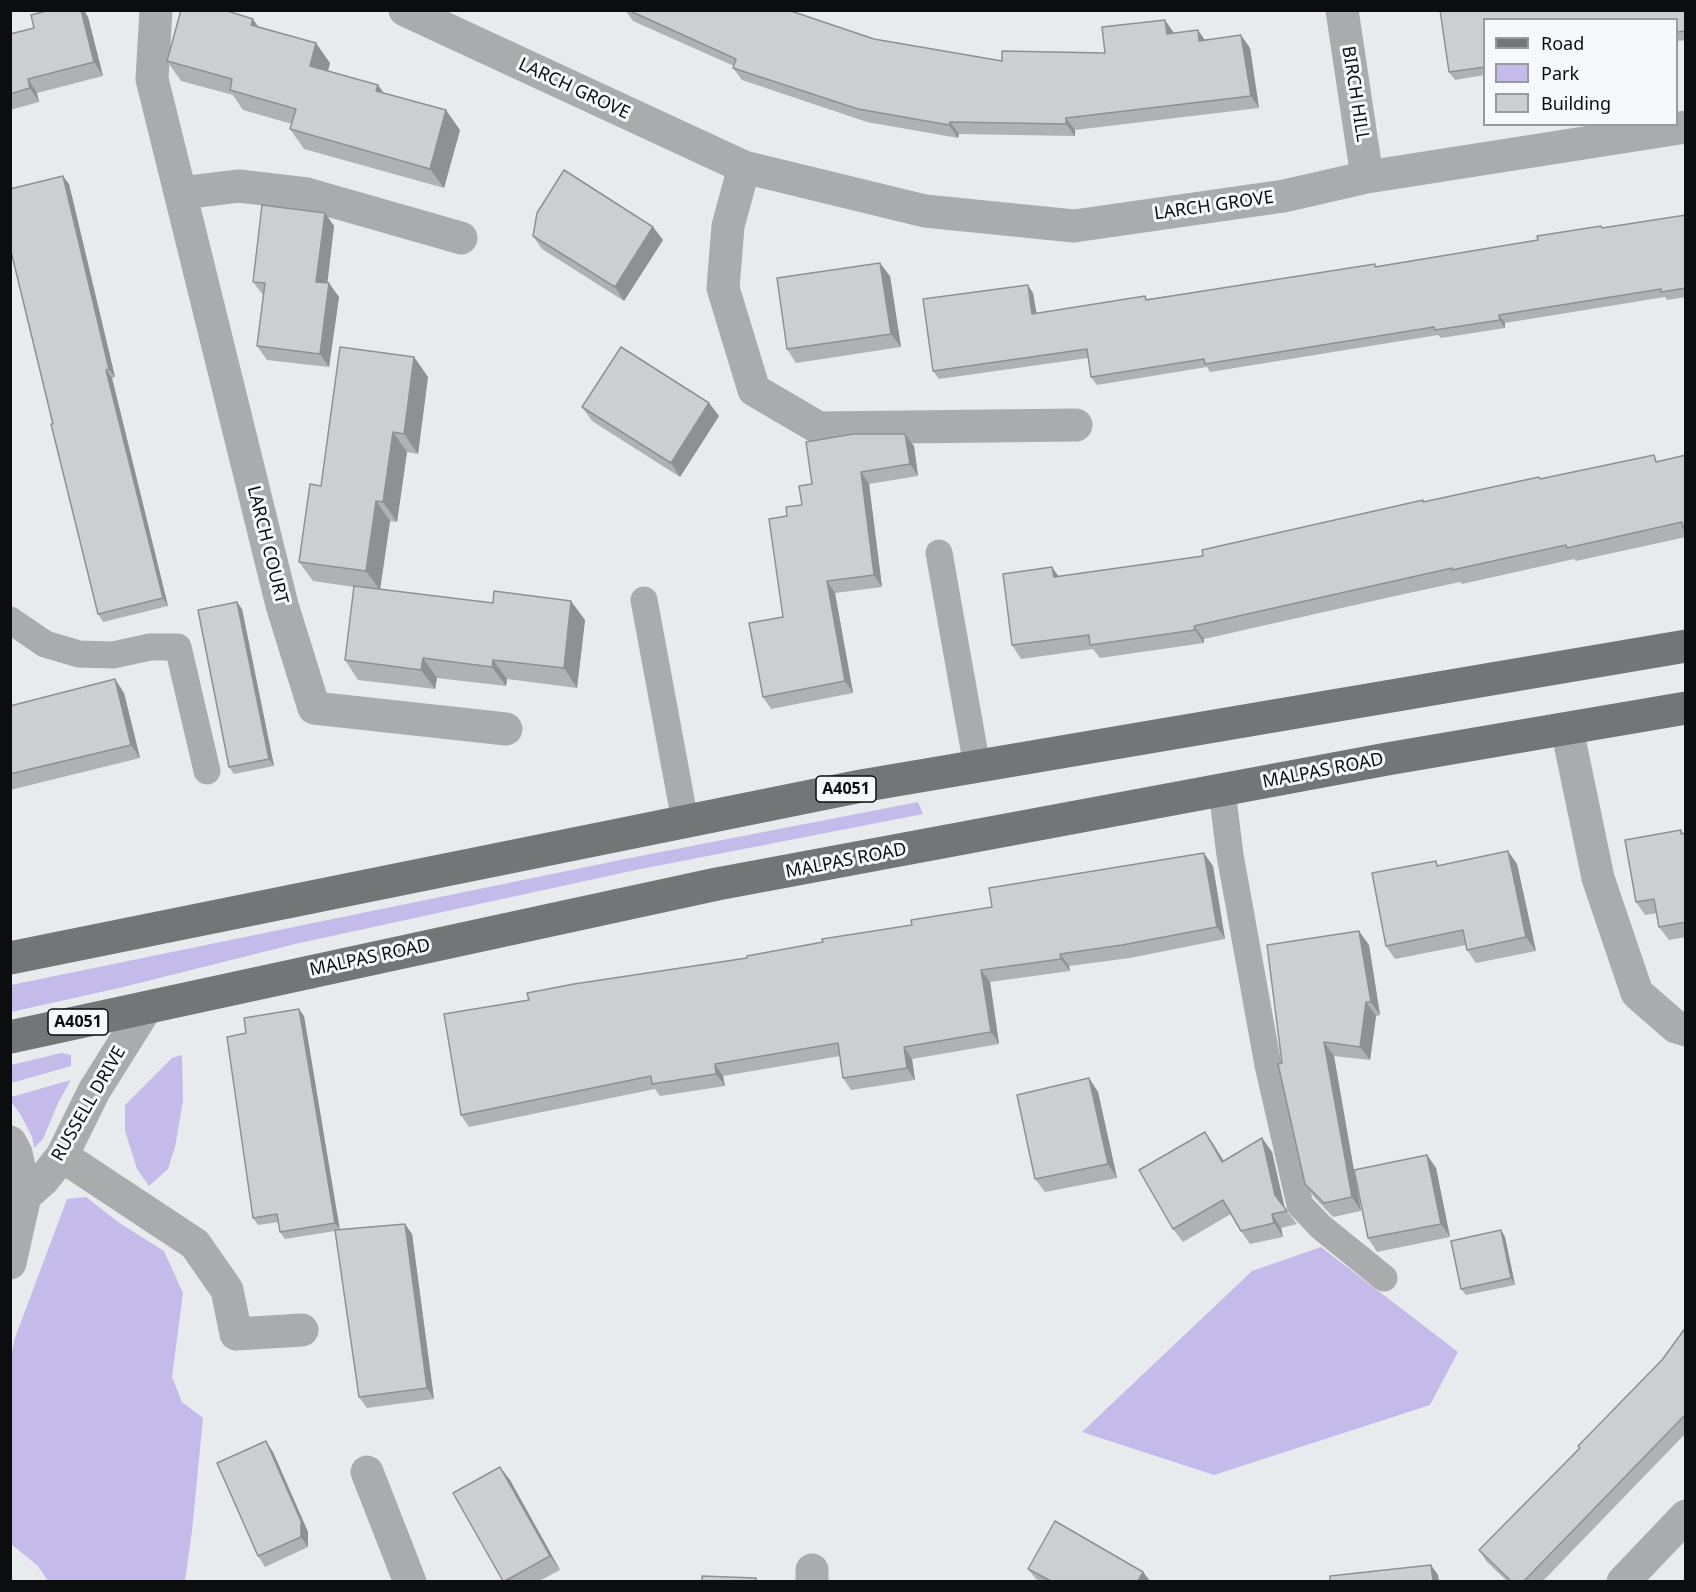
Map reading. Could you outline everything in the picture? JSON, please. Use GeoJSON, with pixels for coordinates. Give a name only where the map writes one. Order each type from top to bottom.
{"type":"FeatureCollection","features":[{"type":"Feature","properties":{"kind":"main road","name":"A4051"},"geometry":{"type":"LineString","coordinates":[[10,958],[861,786],[1686,646]]}},
{"type":"Feature","properties":{"kind":"main road","name":"MALPAS ROAD"},"geometry":{"type":"LineString","coordinates":[[10,1037],[717,884],[1222,790],[1686,708]]}},
{"type":"Feature","properties":{"kind":"street","name":"LARCH COURT"},"geometry":{"type":"LineString","coordinates":[[156,10],[152,79],[282,605],[314,708],[506,729]]}},
{"type":"Feature","properties":{"kind":"street","name":"LARCH GROVE"},"geometry":{"type":"LineString","coordinates":[[405,10],[744,167],[925,211],[1074,226],[1284,196],[1367,177],[1686,127]]}},
{"type":"Feature","properties":{"kind":"street","name":"BIRCH HILL"},"geometry":{"type":"LineString","coordinates":[[1342,10],[1367,177]]}},
{"type":"Feature","properties":{"kind":"street"},"geometry":{"type":"LineString","coordinates":[[744,167],[728,226],[723,288],[754,390],[819,428],[1076,425]]}},
{"type":"Feature","properties":{"kind":"street"},"geometry":{"type":"LineString","coordinates":[[181,193],[238,186],[307,194],[461,238]]}},
{"type":"Feature","properties":{"kind":"street"},"geometry":{"type":"LineString","coordinates":[[1567,729],[1598,878],[1637,993],[1676,1027],[1686,1030]]}},
{"type":"Feature","properties":{"kind":"street","name":"RUSSELL DRIVE"},"geometry":{"type":"LineString","coordinates":[[25,1196],[43,1180],[62,1156],[94,1091],[146,1008]]}},
{"type":"Feature","properties":{"kind":"street"},"geometry":{"type":"LineString","coordinates":[[10,1142],[16,1153],[25,1196],[14,1234],[10,1263]]}},
{"type":"Feature","properties":{"kind":"street"},"geometry":{"type":"LineString","coordinates":[[62,1156],[195,1244],[227,1290],[236,1334],[302,1330]]}},
{"type":"Feature","properties":{"kind":"street"},"geometry":{"type":"LineString","coordinates":[[367,1472],[410,1581]]}},
{"type":"Feature","properties":{"kind":"street"},"geometry":{"type":"LineString","coordinates":[[1623,1581],[1686,1516]]}},
{"type":"Feature","properties":{"kind":"lane"},"geometry":{"type":"LineString","coordinates":[[939,553],[977,766]]}},
{"type":"Feature","properties":{"kind":"lane"},"geometry":{"type":"LineString","coordinates":[[644,600],[685,821]]}},
{"type":"Feature","properties":{"kind":"lane"},"geometry":{"type":"LineString","coordinates":[[10,620],[45,644],[79,654],[113,655],[150,647],[178,647],[207,771]]}},
{"type":"Feature","properties":{"kind":"lane"},"geometry":{"type":"LineString","coordinates":[[1222,790],[1230,855],[1268,1065],[1300,1205],[1321,1227],[1384,1278]]}},
{"type":"Feature","properties":{"kind":"green space"},"geometry":{"type":"Polygon","coordinates":[[[918,802],[923,814],[636,870],[295,944],[119,988],[11,1012],[11,985],[635,857],[918,802]]]}},
{"type":"Feature","properties":{"kind":"green space"},"geometry":{"type":"Polygon","coordinates":[[[61,1053],[71,1055],[71,1066],[11,1083],[11,1065],[61,1053]]]}},
{"type":"Feature","properties":{"kind":"green space"},"geometry":{"type":"Polygon","coordinates":[[[182,1055],[183,1101],[175,1147],[168,1169],[149,1186],[137,1169],[125,1131],[125,1105],[172,1058],[182,1055]]]}},
{"type":"Feature","properties":{"kind":"green space"},"geometry":{"type":"Polygon","coordinates":[[[71,1080],[59,1101],[43,1139],[34,1148],[32,1137],[21,1115],[11,1102],[11,1097],[71,1080]]]}},
{"type":"Feature","properties":{"kind":"green space"},"geometry":{"type":"Polygon","coordinates":[[[86,1197],[118,1222],[164,1251],[183,1293],[172,1377],[182,1402],[203,1418],[185,1581],[48,1581],[38,1566],[11,1544],[11,1356],[15,1338],[67,1199],[86,1197]]]}},
{"type":"Feature","properties":{"kind":"green space"},"geometry":{"type":"Polygon","coordinates":[[[1321,1247],[1458,1352],[1430,1405],[1214,1475],[1082,1432],[1252,1271],[1321,1247]]]}},
{"type":"Feature","properties":{"kind":"building"},"geometry":{"type":"Polygon","coordinates":[[[50,10],[81,10],[94,62],[28,79],[30,88],[10,94],[10,34],[34,28],[31,15],[50,10]]]}},
{"type":"Feature","properties":{"kind":"building"},"geometry":{"type":"Polygon","coordinates":[[[181,10],[224,10],[253,19],[251,25],[316,43],[310,66],[378,85],[376,91],[446,110],[430,169],[290,129],[296,109],[230,90],[232,79],[167,61],[181,10]]]}},
{"type":"Feature","properties":{"kind":"building"},"geometry":{"type":"Polygon","coordinates":[[[628,10],[788,10],[874,39],[1002,61],[1002,51],[1105,53],[1102,27],[1165,20],[1167,34],[1198,30],[1199,41],[1241,35],[1251,96],[1066,118],[1066,124],[950,122],[949,125],[858,109],[733,68],[736,59],[628,10]]]}},
{"type":"Feature","properties":{"kind":"building"},"geometry":{"type":"Polygon","coordinates":[[[1440,10],[1686,10],[1686,31],[1678,32],[1678,18],[1483,18],[1483,67],[1449,72],[1440,10]]]}},
{"type":"Feature","properties":{"kind":"building"},"geometry":{"type":"Polygon","coordinates":[[[564,170],[653,227],[615,287],[533,236],[537,213],[564,170]]]}},
{"type":"Feature","properties":{"kind":"building"},"geometry":{"type":"Polygon","coordinates":[[[63,176],[109,369],[106,370],[163,598],[98,614],[10,247],[10,189],[63,176]]]}},
{"type":"Feature","properties":{"kind":"building"},"geometry":{"type":"Polygon","coordinates":[[[262,205],[325,213],[316,282],[329,283],[320,354],[257,346],[265,283],[253,282],[262,205]]]}},
{"type":"Feature","properties":{"kind":"building"},"geometry":{"type":"Polygon","coordinates":[[[1686,215],[1686,288],[1661,292],[1661,289],[1499,315],[1500,320],[1435,330],[1434,327],[1205,364],[1204,359],[1091,377],[1087,349],[933,371],[923,299],[1028,285],[1032,314],[1145,296],[1146,300],[1375,264],[1375,267],[1538,240],[1537,236],[1686,215]]]}},
{"type":"Feature","properties":{"kind":"building"},"geometry":{"type":"Polygon","coordinates":[[[880,263],[891,334],[787,349],[777,278],[880,263]]]}},
{"type":"Feature","properties":{"kind":"building"},"geometry":{"type":"Polygon","coordinates":[[[340,347],[414,357],[404,434],[393,432],[383,502],[376,501],[366,571],[299,562],[310,484],[321,486],[340,347]]]}},
{"type":"Feature","properties":{"kind":"building"},"geometry":{"type":"Polygon","coordinates":[[[621,347],[709,403],[671,463],[582,407],[621,347]]]}},
{"type":"Feature","properties":{"kind":"building"},"geometry":{"type":"Polygon","coordinates":[[[853,434],[905,434],[910,464],[861,472],[874,575],[827,581],[845,681],[763,697],[749,623],[783,617],[769,519],[787,516],[786,507],[802,505],[799,486],[812,484],[806,442],[853,434]]]}},
{"type":"Feature","properties":{"kind":"building"},"geometry":{"type":"Polygon","coordinates":[[[1654,455],[1656,462],[1686,455],[1686,530],[1682,522],[1567,548],[1566,545],[1452,570],[1452,568],[1194,626],[1195,630],[1090,645],[1089,635],[1012,645],[1003,574],[1052,567],[1054,577],[1203,556],[1202,550],[1423,500],[1423,502],[1654,455]]]}},
{"type":"Feature","properties":{"kind":"building"},"geometry":{"type":"Polygon","coordinates":[[[354,586],[493,603],[494,591],[571,601],[564,668],[493,660],[492,667],[423,658],[421,670],[345,660],[354,586]]]}},
{"type":"Feature","properties":{"kind":"building"},"geometry":{"type":"Polygon","coordinates":[[[237,602],[269,759],[229,767],[198,610],[237,602]]]}},
{"type":"Feature","properties":{"kind":"building"},"geometry":{"type":"Polygon","coordinates":[[[115,679],[131,745],[10,774],[10,706],[115,679]]]}},
{"type":"Feature","properties":{"kind":"building"},"geometry":{"type":"Polygon","coordinates":[[[1681,830],[1681,834],[1686,833],[1686,922],[1659,927],[1654,899],[1636,902],[1625,840],[1681,830]]]}},
{"type":"Feature","properties":{"kind":"building"},"geometry":{"type":"Polygon","coordinates":[[[1508,851],[1526,937],[1467,950],[1463,930],[1386,946],[1372,873],[1436,861],[1437,866],[1508,851]]]}},
{"type":"Feature","properties":{"kind":"building"},"geometry":{"type":"Polygon","coordinates":[[[1204,853],[1217,927],[1060,954],[1061,959],[981,970],[991,1032],[904,1047],[907,1068],[843,1078],[838,1043],[715,1064],[716,1074],[652,1084],[651,1076],[461,1115],[444,1014],[529,1000],[527,993],[747,958],[747,956],[823,942],[822,939],[912,925],[911,920],[992,907],[989,888],[1204,853]]]}},
{"type":"Feature","properties":{"kind":"building"},"geometry":{"type":"Polygon","coordinates":[[[1359,931],[1371,1002],[1366,1002],[1360,1047],[1324,1042],[1352,1197],[1324,1203],[1305,1184],[1278,1064],[1282,1063],[1267,945],[1359,931]]]}},
{"type":"Feature","properties":{"kind":"building"},"geometry":{"type":"Polygon","coordinates":[[[299,1009],[335,1223],[280,1232],[277,1214],[253,1218],[227,1037],[246,1033],[244,1018],[299,1009]]]}},
{"type":"Feature","properties":{"kind":"building"},"geometry":{"type":"Polygon","coordinates":[[[1089,1078],[1108,1164],[1035,1179],[1017,1095],[1089,1078]]]}},
{"type":"Feature","properties":{"kind":"building"},"geometry":{"type":"Polygon","coordinates":[[[1205,1132],[1222,1162],[1262,1138],[1275,1195],[1287,1211],[1272,1214],[1274,1223],[1241,1231],[1223,1200],[1173,1229],[1139,1170],[1205,1132]]]}},
{"type":"Feature","properties":{"kind":"building"},"geometry":{"type":"Polygon","coordinates":[[[1427,1155],[1441,1224],[1368,1238],[1354,1170],[1427,1155]]]}},
{"type":"Feature","properties":{"kind":"building"},"geometry":{"type":"Polygon","coordinates":[[[405,1224],[427,1388],[359,1397],[335,1230],[405,1224]]]}},
{"type":"Feature","properties":{"kind":"building"},"geometry":{"type":"Polygon","coordinates":[[[1501,1230],[1511,1278],[1461,1289],[1451,1241],[1501,1230]]]}},
{"type":"Feature","properties":{"kind":"building"},"geometry":{"type":"Polygon","coordinates":[[[1686,1327],[1686,1414],[1524,1581],[1511,1581],[1479,1550],[1580,1448],[1578,1446],[1662,1360],[1686,1327]]]}},
{"type":"Feature","properties":{"kind":"building"},"geometry":{"type":"Polygon","coordinates":[[[266,1441],[301,1521],[301,1537],[258,1556],[217,1463],[266,1441]]]}},
{"type":"Feature","properties":{"kind":"building"},"geometry":{"type":"Polygon","coordinates":[[[500,1467],[550,1556],[505,1581],[453,1493],[500,1467]]]}},
{"type":"Feature","properties":{"kind":"building"},"geometry":{"type":"Polygon","coordinates":[[[1055,1521],[1143,1572],[1138,1581],[1051,1581],[1028,1569],[1055,1521]]]}},
{"type":"Feature","properties":{"kind":"building"},"geometry":{"type":"Polygon","coordinates":[[[1431,1565],[1433,1581],[1330,1581],[1330,1576],[1431,1565]]]}},
{"type":"Feature","properties":{"kind":"building"},"geometry":{"type":"Polygon","coordinates":[[[702,1576],[756,1578],[756,1581],[702,1581],[702,1576]]]}}]}
